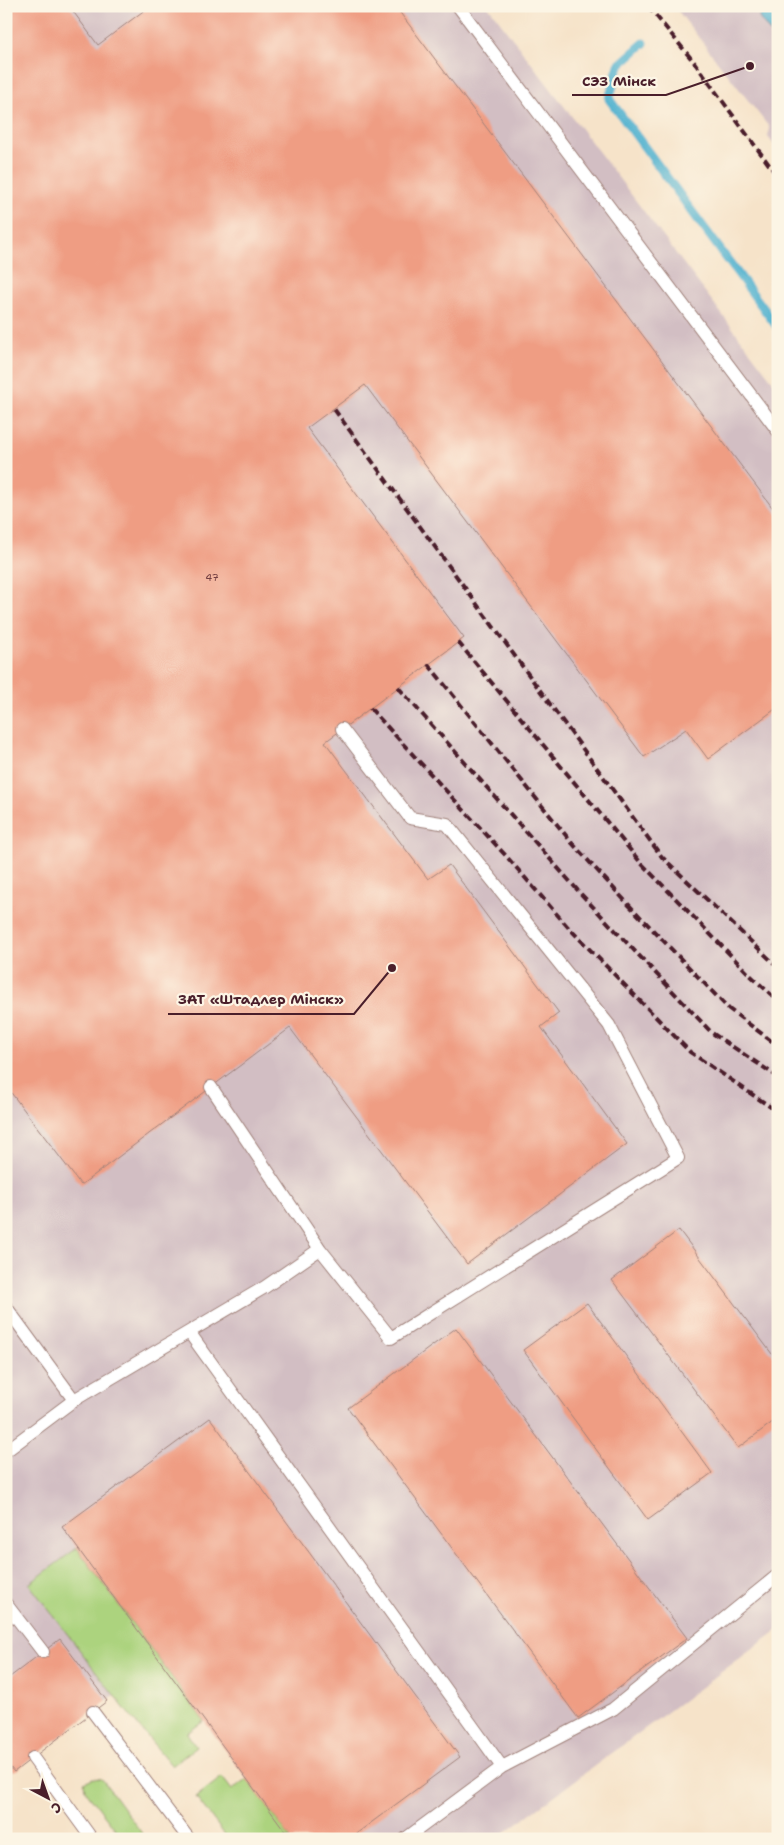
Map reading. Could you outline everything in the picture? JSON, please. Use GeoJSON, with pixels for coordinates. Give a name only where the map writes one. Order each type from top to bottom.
{"type":"FeatureCollection","features":[{"type":"Feature","properties":{"kind":"lane"},"geometry":{"type":"LineString","coordinates":[[458,6],[778,431]]}},
{"type":"Feature","properties":{"kind":"lane"},"geometry":{"type":"LineString","coordinates":[[212,1087],[320,1249],[391,1338],[678,1158],[609,1025],[447,824],[410,818],[342,729]]}},
{"type":"Feature","properties":{"kind":"lane"},"geometry":{"type":"LineString","coordinates":[[6,1450],[74,1400],[265,1287],[320,1249]]}},
{"type":"Feature","properties":{"kind":"lane"},"geometry":{"type":"LineString","coordinates":[[6,1307],[74,1400]]}},
{"type":"Feature","properties":{"kind":"lane"},"geometry":{"type":"LineString","coordinates":[[189,1332],[502,1767]]}},
{"type":"Feature","properties":{"kind":"lane"},"geometry":{"type":"LineString","coordinates":[[405,1839],[502,1767],[613,1709],[778,1575]]}},
{"type":"Feature","properties":{"kind":"lane"},"geometry":{"type":"LineString","coordinates":[[6,1604],[43,1652]]}},
{"type":"Feature","properties":{"kind":"lane"},"geometry":{"type":"LineString","coordinates":[[93,1712],[189,1839]]}},
{"type":"Feature","properties":{"kind":"lane"},"geometry":{"type":"LineString","coordinates":[[33,1758],[92,1839]]}},
{"type":"Feature","properties":{"kind":"shaded area"},"geometry":{"type":"Polygon","coordinates":[[[6,6],[488,6],[778,388],[778,1630],[496,1839],[291,1839],[77,1548],[124,1687],[33,1758],[6,1776],[6,6]]]}},
{"type":"Feature","properties":{"kind":"shaded area"},"geometry":{"type":"Polygon","coordinates":[[[674,6],[778,6],[778,150],[768,137],[769,127],[674,6]]]}},
{"type":"Feature","properties":{"kind":"green space"},"geometry":{"type":"Polygon","coordinates":[[[77,1548],[204,1721],[187,1733],[196,1747],[172,1766],[131,1717],[29,1584],[77,1548]]]}},
{"type":"Feature","properties":{"kind":"green space"},"geometry":{"type":"Polygon","coordinates":[[[222,1777],[232,1790],[247,1779],[291,1839],[228,1839],[196,1797],[222,1777]]]}},
{"type":"Feature","properties":{"kind":"green space"},"geometry":{"type":"Polygon","coordinates":[[[93,1778],[102,1779],[146,1839],[123,1839],[85,1790],[84,1782],[93,1778]]]}},
{"type":"Feature","properties":{"kind":"water"},"geometry":{"type":"Polygon","coordinates":[[[761,6],[778,6],[778,43],[759,18],[761,6]]]}},
{"type":"Feature","properties":{"kind":"building"},"geometry":{"type":"Polygon","coordinates":[[[6,6],[69,6],[98,45],[150,6],[395,6],[778,515],[778,707],[708,759],[686,729],[644,757],[365,385],[307,428],[464,638],[325,742],[428,879],[449,865],[559,1013],[541,1027],[627,1144],[467,1264],[290,1028],[81,1185],[6,1086],[6,6]]]}},
{"type":"Feature","properties":{"kind":"building"},"geometry":{"type":"Polygon","coordinates":[[[679,1230],[778,1362],[778,1418],[738,1448],[612,1280],[679,1230]]]}},
{"type":"Feature","properties":{"kind":"building"},"geometry":{"type":"Polygon","coordinates":[[[587,1303],[712,1473],[648,1520],[523,1350],[587,1303]]]}},
{"type":"Feature","properties":{"kind":"building"},"geometry":{"type":"Polygon","coordinates":[[[456,1328],[687,1638],[578,1718],[348,1408],[456,1328]]]}},
{"type":"Feature","properties":{"kind":"building"},"geometry":{"type":"Polygon","coordinates":[[[210,1418],[460,1757],[349,1839],[291,1839],[62,1527],[210,1418]]]}},
{"type":"Feature","properties":{"kind":"building"},"geometry":{"type":"Polygon","coordinates":[[[60,1639],[107,1701],[14,1772],[6,1762],[6,1680],[60,1639]]]}},
{"type":"Feature","properties":{"kind":"waterway"},"geometry":{"type":"LineString","coordinates":[[644,43],[619,65],[609,99],[778,328]]}},
{"type":"Feature","properties":{"kind":"railway"},"geometry":{"type":"LineString","coordinates":[[648,6],[694,62],[778,177]]}},
{"type":"Feature","properties":{"kind":"railway"},"geometry":{"type":"LineString","coordinates":[[334,409],[662,857],[778,967]]}},
{"type":"Feature","properties":{"kind":"railway"},"geometry":{"type":"LineString","coordinates":[[458,642],[641,863],[750,975],[778,1001]]}},
{"type":"Feature","properties":{"kind":"railway"},"geometry":{"type":"LineString","coordinates":[[428,664],[572,843],[729,1009],[778,1046]]}},
{"type":"Feature","properties":{"kind":"railway"},"geometry":{"type":"LineString","coordinates":[[398,687],[581,894],[712,1033],[778,1077]]}},
{"type":"Feature","properties":{"kind":"railway"},"geometry":{"type":"LineString","coordinates":[[370,708],[507,857],[568,927],[690,1052],[778,1112]]}},
{"type":"Feature","properties":{"kind":"place","name":"СЭЗ Мінск"},"geometry":{"type":"Point","coordinates":[750,66]}},
{"type":"Feature","properties":{"kind":"place","name":"ЗАТ «Штадлер Мінск»"},"geometry":{"type":"Point","coordinates":[392,968]}}]}
